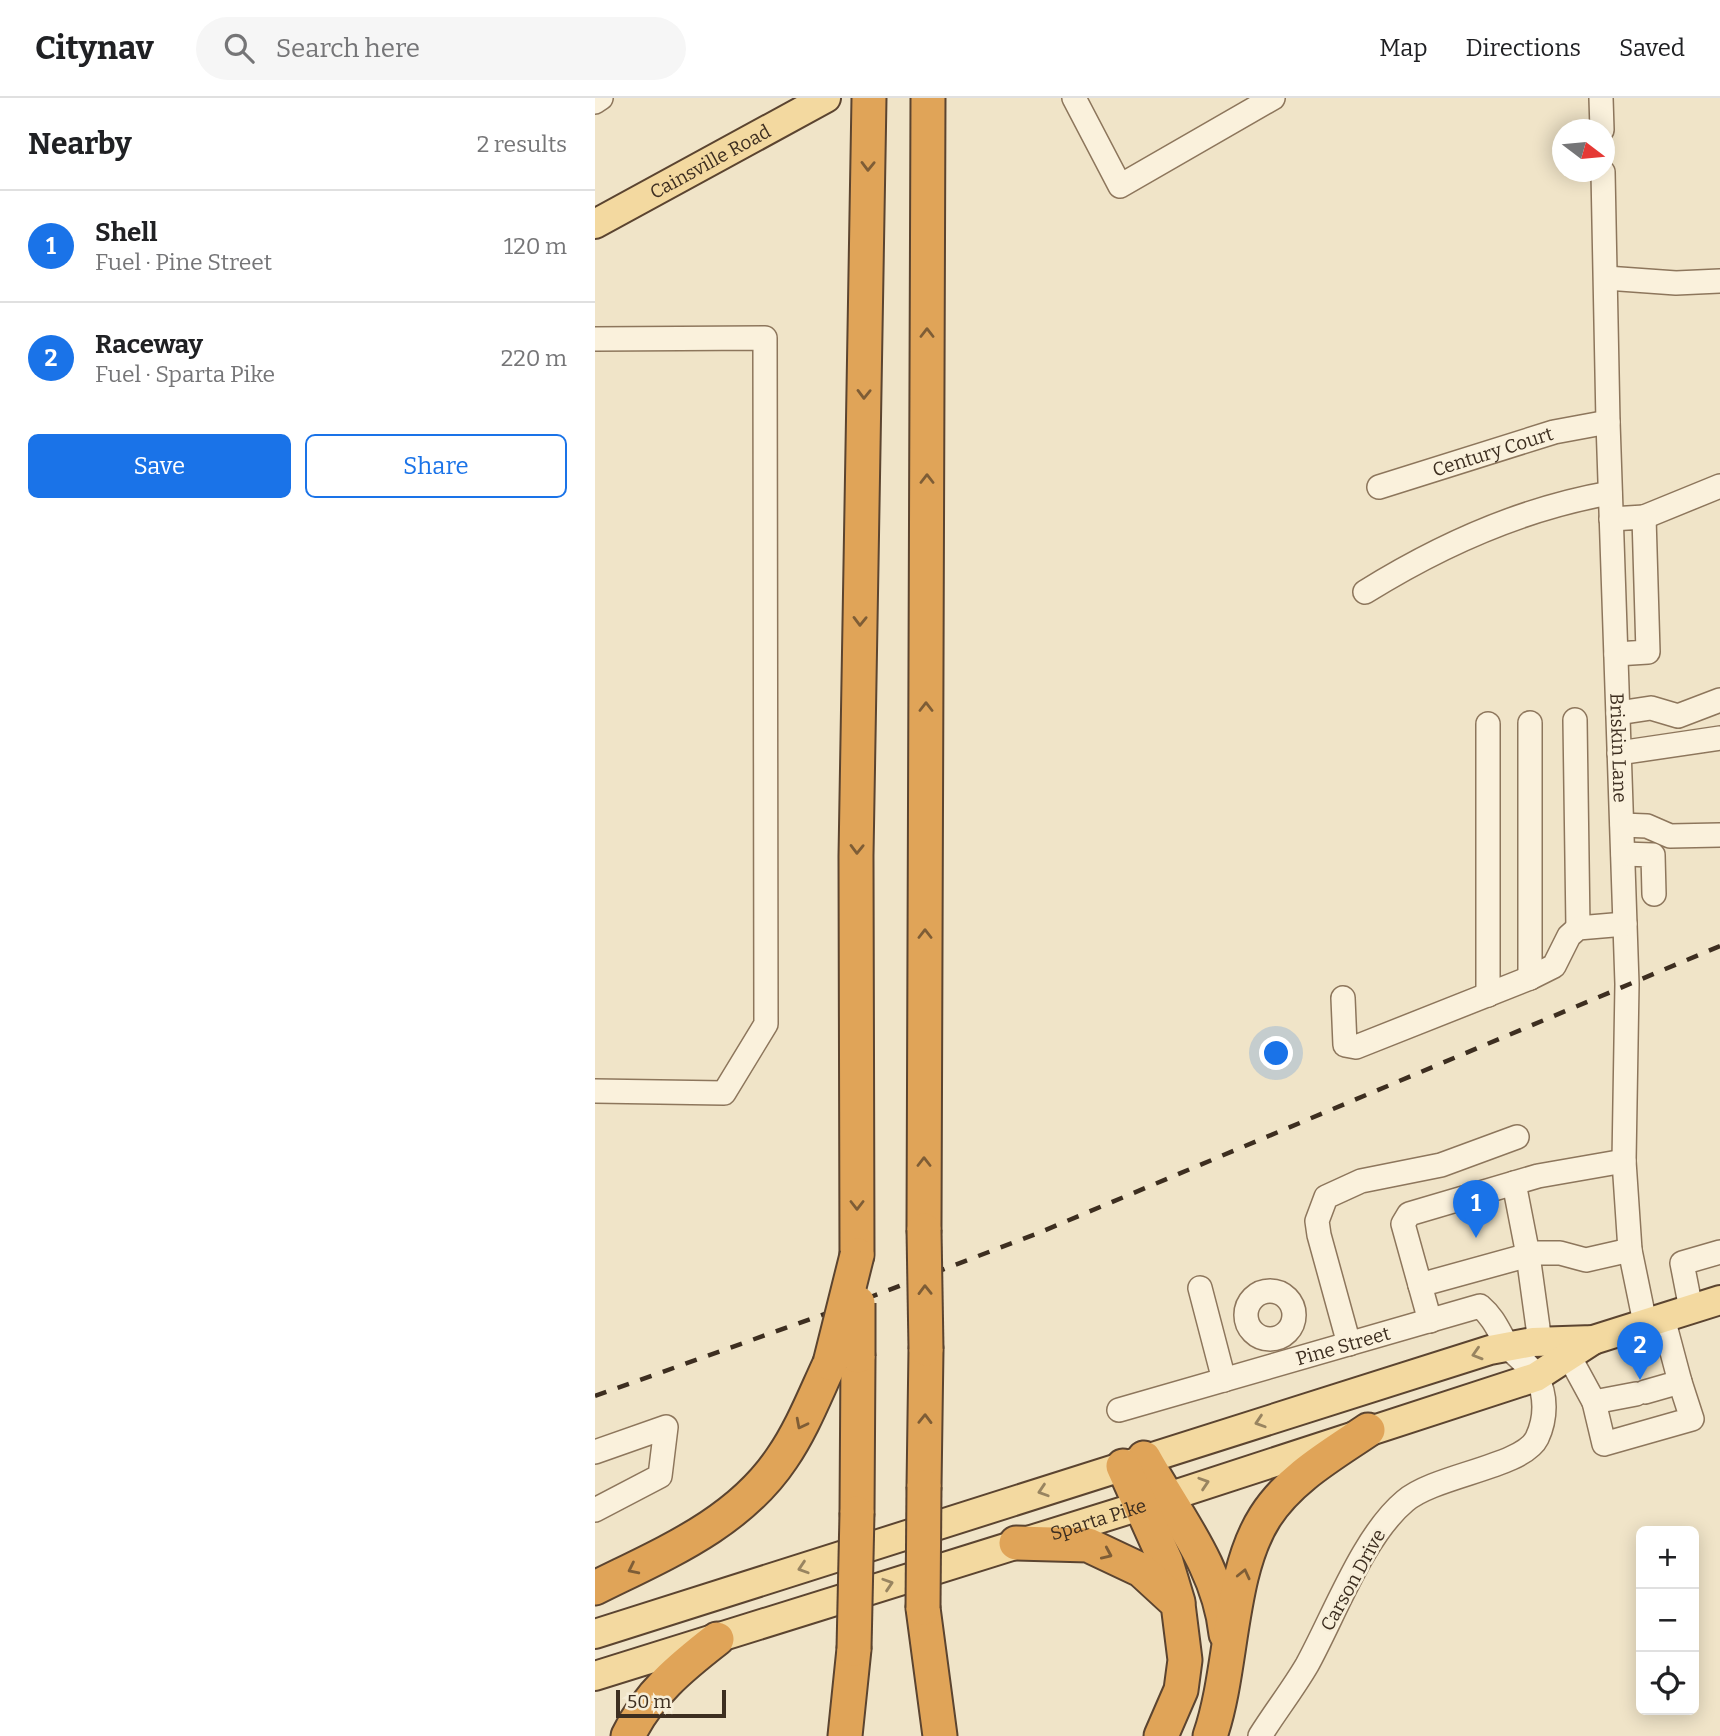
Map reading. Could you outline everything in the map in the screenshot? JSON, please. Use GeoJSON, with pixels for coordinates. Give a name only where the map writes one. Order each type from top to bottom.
{"type":"FeatureCollection","features":[{"type":"Feature","properties":{"kind":"highway"},"geometry":{"type":"LineString","coordinates":[[854,1736],[857,1513],[844,1359],[857,1255],[856,856],[869,98]]}},
{"type":"Feature","properties":{"kind":"highway"},"geometry":{"type":"LineString","coordinates":[[921,1736],[926,1349],[924,1230],[928,98]]}},
{"type":"Feature","properties":{"kind":"highway"},"geometry":{"type":"LineString","coordinates":[[595,1588],[677,1548],[732,1512],[782,1460],[844,1359]]}},
{"type":"Feature","properties":{"kind":"highway"},"geometry":{"type":"LineString","coordinates":[[1210,1736],[1219,1709],[1244,1571],[1252,1544],[1265,1517],[1302,1476],[1368,1430]]}},
{"type":"Feature","properties":{"kind":"highway"},"geometry":{"type":"LineString","coordinates":[[1134,1462],[1152,1501],[1178,1604],[1185,1660],[1181,1690],[1161,1736]]}},
{"type":"Feature","properties":{"kind":"highway"},"geometry":{"type":"LineString","coordinates":[[1152,1501],[1207,1564],[1225,1623],[1228,1658]]}},
{"type":"Feature","properties":{"kind":"highway"},"geometry":{"type":"LineString","coordinates":[[1016,1543],[1088,1545],[1141,1570],[1178,1604]]}},
{"type":"Feature","properties":{"kind":"highway"},"geometry":{"type":"LineString","coordinates":[[923,1608],[940,1736]]}},
{"type":"Feature","properties":{"kind":"highway"},"geometry":{"type":"LineString","coordinates":[[628,1736],[653,1696],[677,1670],[717,1639]]}},
{"type":"Feature","properties":{"kind":"highway"},"geometry":{"type":"LineString","coordinates":[[845,1736],[854,1649]]}},
{"type":"Feature","properties":{"kind":"main road","name":"Cainsville Road"},"geometry":{"type":"LineString","coordinates":[[595,223],[814,105]]}},
{"type":"Feature","properties":{"kind":"main road","name":"Sparta Pike"},"geometry":{"type":"LineString","coordinates":[[595,1634],[1508,1345],[1593,1340],[1720,1300]]}},
{"type":"Feature","properties":{"kind":"main road","name":"Sparta Pike"},"geometry":{"type":"LineString","coordinates":[[595,1676],[1536,1377],[1593,1340]]}},
{"type":"Feature","properties":{"kind":"street"},"geometry":{"type":"LineString","coordinates":[[595,102],[601,98]]}},
{"type":"Feature","properties":{"kind":"street"},"geometry":{"type":"LineString","coordinates":[[1074,98],[1120,186],[1273,98]]}},
{"type":"Feature","properties":{"kind":"street"},"geometry":{"type":"LineString","coordinates":[[1601,98],[1602,119]]}},
{"type":"Feature","properties":{"kind":"street","name":"Briskin Lane"},"geometry":{"type":"LineString","coordinates":[[1594,1402],[1604,1444],[1692,1419],[1630,1250],[1624,1161],[1625,924],[1610,494],[1603,182]]}},
{"type":"Feature","properties":{"kind":"street"},"geometry":{"type":"LineString","coordinates":[[1607,278],[1676,283],[1720,281]]}},
{"type":"Feature","properties":{"kind":"street"},"geometry":{"type":"LineString","coordinates":[[595,339],[765,338],[766,1024],[724,1093],[595,1091]]}},
{"type":"Feature","properties":{"kind":"street","name":"Century Court"},"geometry":{"type":"LineString","coordinates":[[1379,487],[1554,432],[1608,422]]}},
{"type":"Feature","properties":{"kind":"street"},"geometry":{"type":"LineString","coordinates":[[1611,519],[1644,517],[1720,486]]}},
{"type":"Feature","properties":{"kind":"street"},"geometry":{"type":"LineString","coordinates":[[1365,592],[1411,563],[1526,514],[1560,502],[1610,494]]}},
{"type":"Feature","properties":{"kind":"street"},"geometry":{"type":"LineString","coordinates":[[1616,654],[1648,652],[1644,517]]}},
{"type":"Feature","properties":{"kind":"street"},"geometry":{"type":"LineString","coordinates":[[1618,713],[1651,708],[1678,716],[1720,700]]}},
{"type":"Feature","properties":{"kind":"street"},"geometry":{"type":"LineString","coordinates":[[1575,720],[1578,928]]}},
{"type":"Feature","properties":{"kind":"street"},"geometry":{"type":"LineString","coordinates":[[1530,723],[1530,978]]}},
{"type":"Feature","properties":{"kind":"street"},"geometry":{"type":"LineString","coordinates":[[1488,724],[1488,995]]}},
{"type":"Feature","properties":{"kind":"street"},"geometry":{"type":"LineString","coordinates":[[1619,752],[1720,738]]}},
{"type":"Feature","properties":{"kind":"street"},"geometry":{"type":"LineString","coordinates":[[1622,825],[1647,826],[1670,836],[1720,835]]}},
{"type":"Feature","properties":{"kind":"street"},"geometry":{"type":"LineString","coordinates":[[1623,854],[1653,855],[1654,894]]}},
{"type":"Feature","properties":{"kind":"street"},"geometry":{"type":"LineString","coordinates":[[1343,998],[1345,1045],[1356,1047],[1530,978],[1553,966],[1569,936],[1578,928],[1625,924]]}},
{"type":"Feature","properties":{"kind":"street"},"geometry":{"type":"LineString","coordinates":[[1349,1344],[1318,1228],[1320,1209],[1326,1196],[1361,1181],[1441,1165],[1517,1137]]}},
{"type":"Feature","properties":{"kind":"street"},"geometry":{"type":"LineString","coordinates":[[1430,1321],[1403,1224],[1405,1219],[1419,1211],[1514,1183],[1585,1166],[1624,1161]]}},
{"type":"Feature","properties":{"kind":"street"},"geometry":{"type":"LineString","coordinates":[[1514,1183],[1528,1255],[1540,1342]]}},
{"type":"Feature","properties":{"kind":"street"},"geometry":{"type":"LineString","coordinates":[[1420,1285],[1528,1255],[1560,1254],[1586,1260],[1630,1250]]}},
{"type":"Feature","properties":{"kind":"street"},"geometry":{"type":"LineString","coordinates":[[1691,1309],[1682,1264],[1720,1252]]}},
{"type":"Feature","properties":{"kind":"street"},"geometry":{"type":"LineString","coordinates":[[1200,1288],[1224,1380]]}},
{"type":"Feature","properties":{"kind":"street","name":"Pine Street"},"geometry":{"type":"LineString","coordinates":[[1119,1410],[1480,1306],[1497,1323],[1508,1345],[1536,1377]]}},
{"type":"Feature","properties":{"kind":"street"},"geometry":{"type":"LineString","coordinates":[[1280,1336],[1286,1362]]}},
{"type":"Feature","properties":{"kind":"street"},"geometry":{"type":"LineString","coordinates":[[1569,1356],[1594,1402],[1641,1393],[1680,1381]]}},
{"type":"Feature","properties":{"kind":"street","name":"Carson Drive"},"geometry":{"type":"LineString","coordinates":[[1260,1736],[1307,1665],[1361,1560],[1393,1512],[1405,1500],[1431,1486],[1516,1457],[1533,1445],[1544,1416],[1544,1404],[1536,1377]]}},
{"type":"Feature","properties":{"kind":"street"},"geometry":{"type":"LineString","coordinates":[[595,1452],[666,1427],[660,1476],[595,1510]]}},
{"type":"Feature","properties":{"kind":"railway"},"geometry":{"type":"LineString","coordinates":[[595,1396],[847,1306],[1036,1234],[1720,946]]}},
{"type":"Feature","properties":{"kind":"place","name":"Shell"},"geometry":{"type":"Point","coordinates":[1476,1238]}},
{"type":"Feature","properties":{"kind":"place","name":"Raceway"},"geometry":{"type":"Point","coordinates":[1640,1380]}}]}
